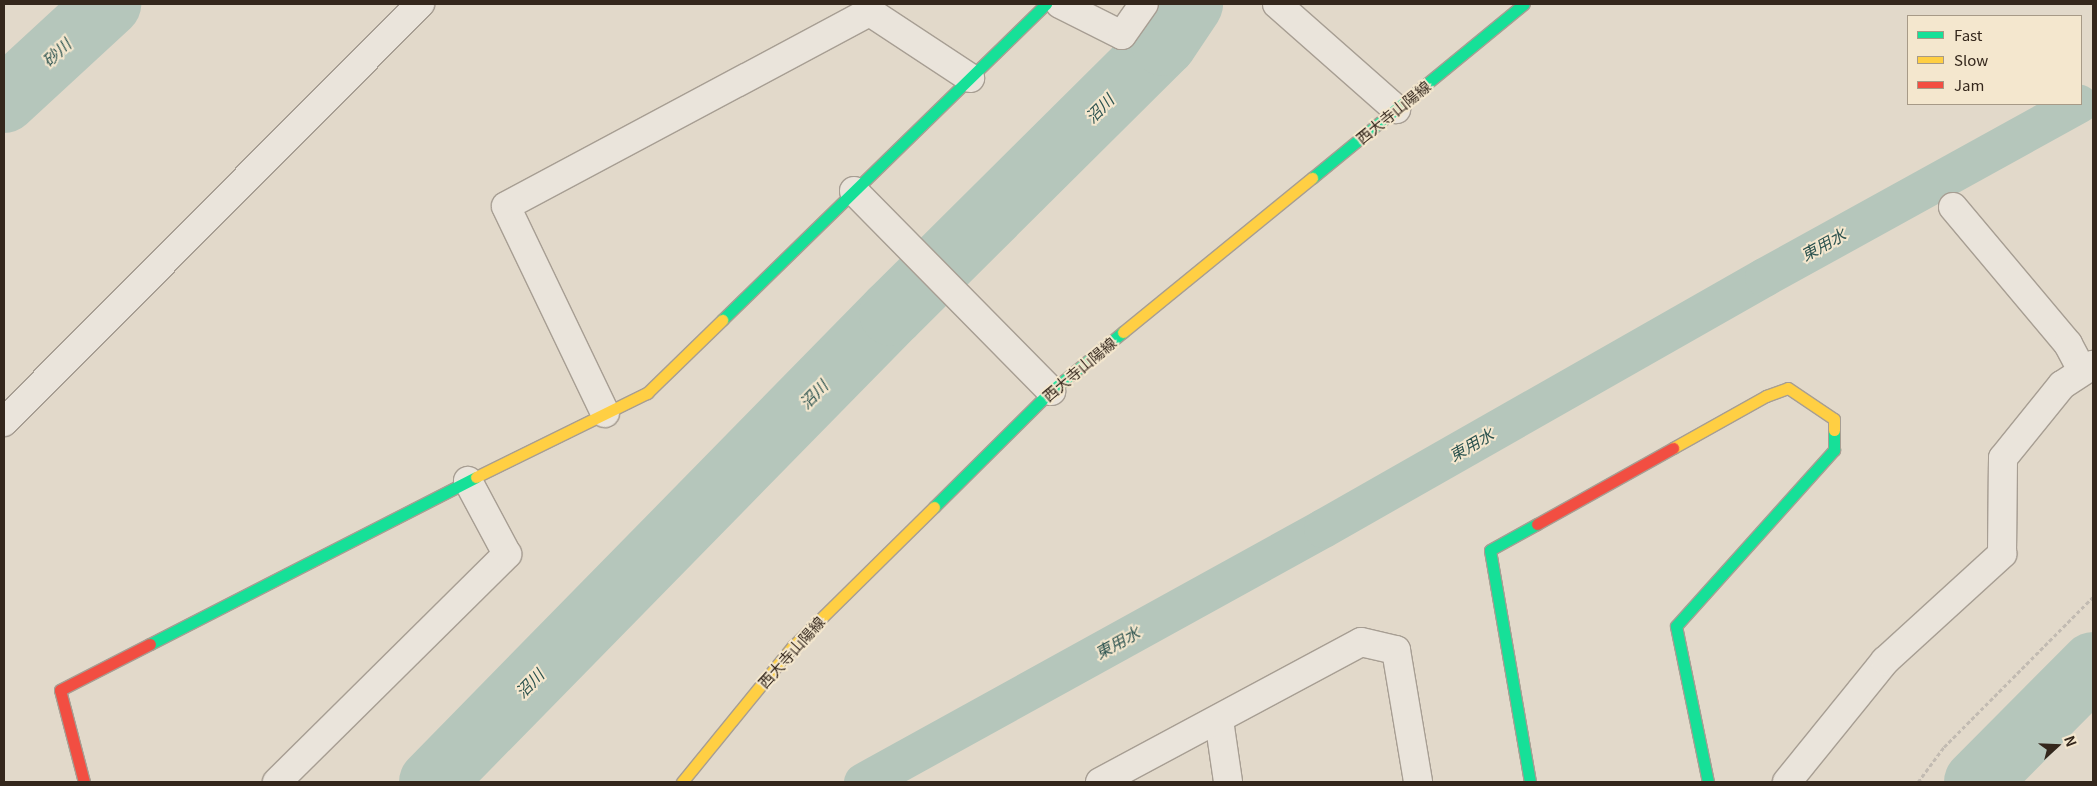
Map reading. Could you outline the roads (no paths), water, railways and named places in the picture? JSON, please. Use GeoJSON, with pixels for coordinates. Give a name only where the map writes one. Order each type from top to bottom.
{"type":"FeatureCollection","features":[{"type":"Feature","properties":{"kind":"street"},"geometry":{"type":"LineString","coordinates":[[4,422],[420,4]]}},
{"type":"Feature","properties":{"kind":"street"},"geometry":{"type":"LineString","coordinates":[[84,782],[60,690],[468,481],[647,393],[1046,4]]}},
{"type":"Feature","properties":{"kind":"street"},"geometry":{"type":"LineString","coordinates":[[1060,4],[1122,35],[1144,4]]}},
{"type":"Feature","properties":{"kind":"street"},"geometry":{"type":"LineString","coordinates":[[1277,4],[1396,109]]}},
{"type":"Feature","properties":{"kind":"street","name":"西大寺山陽線"},"geometry":{"type":"LineString","coordinates":[[682,782],[793,646],[1051,391],[1524,4]]}},
{"type":"Feature","properties":{"kind":"street"},"geometry":{"type":"LineString","coordinates":[[605,413],[506,206],[870,12],[970,78]]}},
{"type":"Feature","properties":{"kind":"street"},"geometry":{"type":"LineString","coordinates":[[854,191],[1051,391]]}},
{"type":"Feature","properties":{"kind":"street"},"geometry":{"type":"LineString","coordinates":[[1787,782],[1885,661],[2002,554],[2004,458],[2062,385],[2088,368],[1953,207]]}},
{"type":"Feature","properties":{"kind":"street"},"geometry":{"type":"LineString","coordinates":[[1530,782],[1490,550],[1766,396],[1788,388],[1834,419],[1834,450],[1676,626],[1708,782]]}},
{"type":"Feature","properties":{"kind":"street"},"geometry":{"type":"LineString","coordinates":[[277,782],[508,554],[468,481]]}},
{"type":"Feature","properties":{"kind":"street"},"geometry":{"type":"LineString","coordinates":[[1100,782],[1220,720],[1361,642],[1396,650],[1418,782]]}},
{"type":"Feature","properties":{"kind":"street"},"geometry":{"type":"LineString","coordinates":[[1220,720],[1228,782]]}},
{"type":"Feature","properties":{"kind":"waterway","name":"砂川"},"geometry":{"type":"LineString","coordinates":[[4,100],[108,4]]}},
{"type":"Feature","properties":{"kind":"waterway","name":"沼川"},"geometry":{"type":"LineString","coordinates":[[432,782],[892,313],[1164,43],[1190,4]]}},
{"type":"Feature","properties":{"kind":"waterway","name":"東用水"},"geometry":{"type":"LineString","coordinates":[[863,782],[1323,528],[1764,277],[2076,105]]}},
{"type":"Feature","properties":{"kind":"waterway"},"geometry":{"type":"LineString","coordinates":[[1977,782],[2093,665]]}}]}
